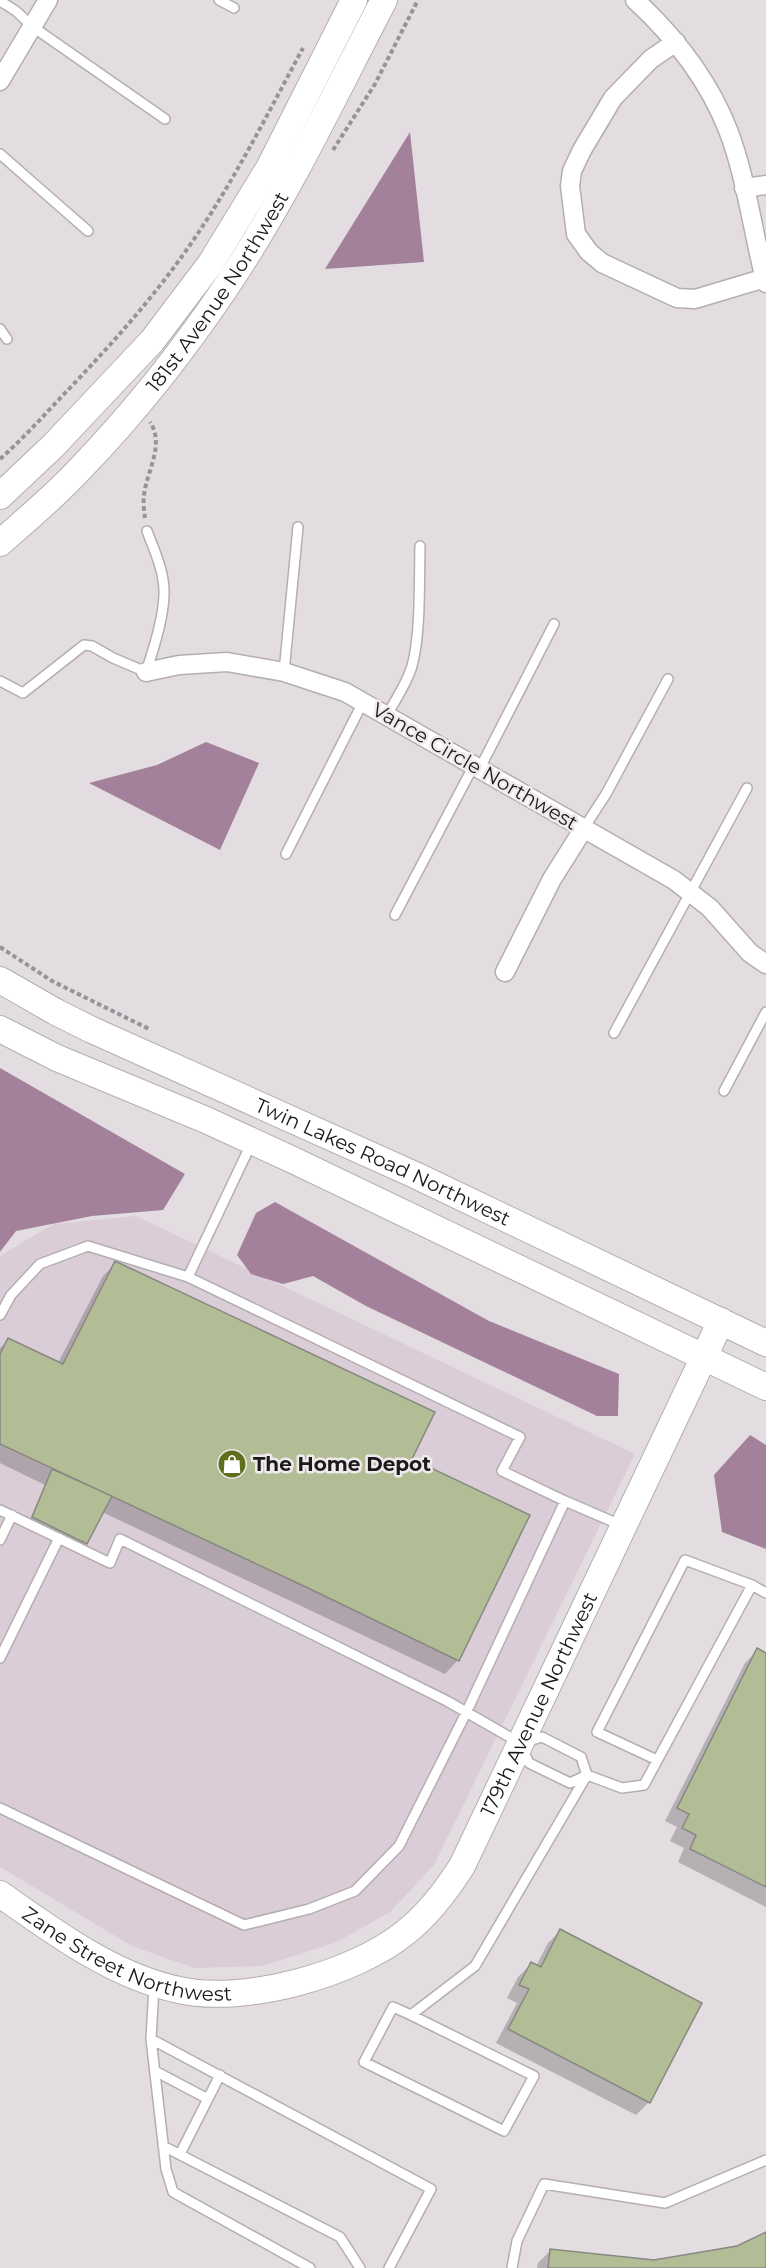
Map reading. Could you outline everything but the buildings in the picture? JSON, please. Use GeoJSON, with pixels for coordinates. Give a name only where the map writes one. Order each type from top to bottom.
{"type":"FeatureCollection","features":[{"type":"Feature","properties":{"kind":"street"},"geometry":{"type":"LineString","coordinates":[[0,81],[48,0]]}},
{"type":"Feature","properties":{"kind":"street","name":"181st Avenue Northwest"},"geometry":{"type":"LineString","coordinates":[[0,496],[53,446],[152,341],[211,263],[269,168],[354,0]]}},
{"type":"Feature","properties":{"kind":"street","name":"181st Avenue Northwest"},"geometry":{"type":"LineString","coordinates":[[0,543],[78,471],[123,422],[183,348],[232,278],[291,179],[384,0]]}},
{"type":"Feature","properties":{"kind":"street"},"geometry":{"type":"LineString","coordinates":[[635,0],[676,42],[697,69],[715,101],[729,132],[765,280],[695,299],[677,298],[602,263],[589,252],[576,234],[570,186],[572,171],[582,150],[613,98],[651,59],[676,42]]}},
{"type":"Feature","properties":{"kind":"street"},"geometry":{"type":"LineString","coordinates":[[744,188],[766,185]]}},
{"type":"Feature","properties":{"kind":"street","name":"Vance Circle Northwest"},"geometry":{"type":"LineString","coordinates":[[146,672],[179,665],[227,663],[284,672],[345,692],[674,880],[724,922],[750,953],[766,964]]}},
{"type":"Feature","properties":{"kind":"street"},"geometry":{"type":"LineString","coordinates":[[505,972],[552,879],[584,828]]}},
{"type":"Feature","properties":{"kind":"street","name":"Twin Lakes Road Northwest"},"geometry":{"type":"LineString","coordinates":[[0,980],[92,1030],[404,1170],[766,1343]]}},
{"type":"Feature","properties":{"kind":"street","name":"Twin Lakes Road Northwest"},"geometry":{"type":"LineString","coordinates":[[0,1029],[57,1058],[206,1120],[305,1166],[766,1387]]}},
{"type":"Feature","properties":{"kind":"street","name":"179th Avenue Northwest"},"geometry":{"type":"LineString","coordinates":[[261,1991],[290,1984],[349,1964],[384,1948],[426,1914],[444,1893],[462,1866],[722,1321]]}},
{"type":"Feature","properties":{"kind":"street","name":"Zane Street Northwest"},"geometry":{"type":"LineString","coordinates":[[0,1894],[95,1956],[154,1983],[207,1995],[236,1995],[261,1991]]}},
{"type":"Feature","properties":{"kind":"lane"},"geometry":{"type":"LineString","coordinates":[[219,0],[234,8]]}},
{"type":"Feature","properties":{"kind":"lane"},"geometry":{"type":"LineString","coordinates":[[0,1],[16,11],[33,27],[165,119]]}},
{"type":"Feature","properties":{"kind":"lane"},"geometry":{"type":"LineString","coordinates":[[0,154],[88,231]]}},
{"type":"Feature","properties":{"kind":"lane"},"geometry":{"type":"LineString","coordinates":[[0,329],[7,339]]}},
{"type":"Feature","properties":{"kind":"lane"},"geometry":{"type":"LineString","coordinates":[[284,672],[298,527]]}},
{"type":"Feature","properties":{"kind":"lane"},"geometry":{"type":"LineString","coordinates":[[0,681],[23,693],[84,645],[92,646],[146,672],[157,638],[164,588],[163,578],[147,531]]}},
{"type":"Feature","properties":{"kind":"lane"},"geometry":{"type":"LineString","coordinates":[[387,715],[408,678],[413,664],[420,546]]}},
{"type":"Feature","properties":{"kind":"lane"},"geometry":{"type":"LineString","coordinates":[[395,915],[554,624]]}},
{"type":"Feature","properties":{"kind":"lane"},"geometry":{"type":"LineString","coordinates":[[584,828],[606,794],[668,679]]}},
{"type":"Feature","properties":{"kind":"lane"},"geometry":{"type":"LineString","coordinates":[[286,854],[363,702]]}},
{"type":"Feature","properties":{"kind":"lane"},"geometry":{"type":"LineString","coordinates":[[614,1033],[747,788]]}},
{"type":"Feature","properties":{"kind":"lane"},"geometry":{"type":"LineString","coordinates":[[724,1091],[766,1012]]}},
{"type":"Feature","properties":{"kind":"lane"},"geometry":{"type":"LineString","coordinates":[[188,1276],[252,1142]]}},
{"type":"Feature","properties":{"kind":"lane"},"geometry":{"type":"LineString","coordinates":[[0,1315],[11,1295],[40,1264],[88,1246],[188,1276],[520,1437],[502,1471],[625,1527]]}},
{"type":"Feature","properties":{"kind":"lane"},"geometry":{"type":"LineString","coordinates":[[0,1808],[244,1925],[309,1909],[355,1891],[399,1846],[466,1713],[565,1501]]}},
{"type":"Feature","properties":{"kind":"lane"},"geometry":{"type":"LineString","coordinates":[[0,1509],[110,1563],[120,1539],[418,1686],[520,1743],[529,1763],[570,1784],[587,1775],[622,1788],[644,1785],[752,1585]]}},
{"type":"Feature","properties":{"kind":"lane"},"geometry":{"type":"LineString","coordinates":[[0,1540],[12,1515]]}},
{"type":"Feature","properties":{"kind":"lane"},"geometry":{"type":"LineString","coordinates":[[0,1658],[59,1538]]}},
{"type":"Feature","properties":{"kind":"lane"},"geometry":{"type":"LineString","coordinates":[[657,1760],[597,1732],[685,1560],[752,1585],[766,1593]]}},
{"type":"Feature","properties":{"kind":"lane"},"geometry":{"type":"LineString","coordinates":[[411,2015],[475,1966],[587,1775],[581,1757],[542,1737],[520,1743]]}},
{"type":"Feature","properties":{"kind":"lane"},"geometry":{"type":"LineString","coordinates":[[154,1983],[151,2039],[166,2169],[173,2192],[310,2268]]}},
{"type":"Feature","properties":{"kind":"lane"},"geometry":{"type":"LineString","coordinates":[[393,2007],[411,2015],[534,2076],[504,2131],[363,2062],[393,2007]]}},
{"type":"Feature","properties":{"kind":"lane"},"geometry":{"type":"LineString","coordinates":[[151,2039],[431,2189],[389,2268]]}},
{"type":"Feature","properties":{"kind":"lane"},"geometry":{"type":"LineString","coordinates":[[155,2071],[208,2099]]}},
{"type":"Feature","properties":{"kind":"lane"},"geometry":{"type":"LineString","coordinates":[[180,2154],[220,2076]]}},
{"type":"Feature","properties":{"kind":"lane"},"geometry":{"type":"LineString","coordinates":[[163,2146],[340,2237],[360,2268]]}},
{"type":"Feature","properties":{"kind":"lane"},"geometry":{"type":"LineString","coordinates":[[512,2268],[517,2241],[544,2184],[665,2203],[766,2160]]}},
{"type":"Feature","properties":{"kind":"path"},"geometry":{"type":"LineString","coordinates":[[0,459],[99,358],[191,244],[237,170],[306,42]]}},
{"type":"Feature","properties":{"kind":"path"},"geometry":{"type":"LineString","coordinates":[[147,531],[144,494],[156,449],[157,436],[150,422]]}},
{"type":"Feature","properties":{"kind":"shaded area"},"geometry":{"type":"Polygon","coordinates":[[[410,132],[424,262],[325,269],[410,132]]]}},
{"type":"Feature","properties":{"kind":"shaded area"},"geometry":{"type":"Polygon","coordinates":[[[206,742],[259,763],[220,850],[89,783],[157,765],[206,742]]]}},
{"type":"Feature","properties":{"kind":"shaded area"},"geometry":{"type":"Polygon","coordinates":[[[0,1068],[185,1174],[163,1210],[92,1216],[16,1231],[0,1252],[0,1068]]]}},
{"type":"Feature","properties":{"kind":"shaded area"},"geometry":{"type":"Polygon","coordinates":[[[275,1202],[489,1321],[619,1374],[618,1416],[597,1416],[366,1306],[313,1276],[283,1284],[251,1274],[237,1255],[256,1213],[275,1202]]]}},
{"type":"Feature","properties":{"kind":"shaded area"},"geometry":{"type":"Polygon","coordinates":[[[136,1216],[635,1454],[434,1865],[390,1912],[337,1942],[263,1966],[194,1968],[132,1946],[0,1867],[0,1256],[53,1224],[136,1216]]]}},
{"type":"Feature","properties":{"kind":"shaded area"},"geometry":{"type":"Polygon","coordinates":[[[750,1435],[766,1445],[766,1549],[722,1532],[714,1475],[750,1435]]]}},
{"type":"Feature","properties":{"kind":"place","name":"The Home Depot"},"geometry":{"type":"Point","coordinates":[232,1464]}}]}
